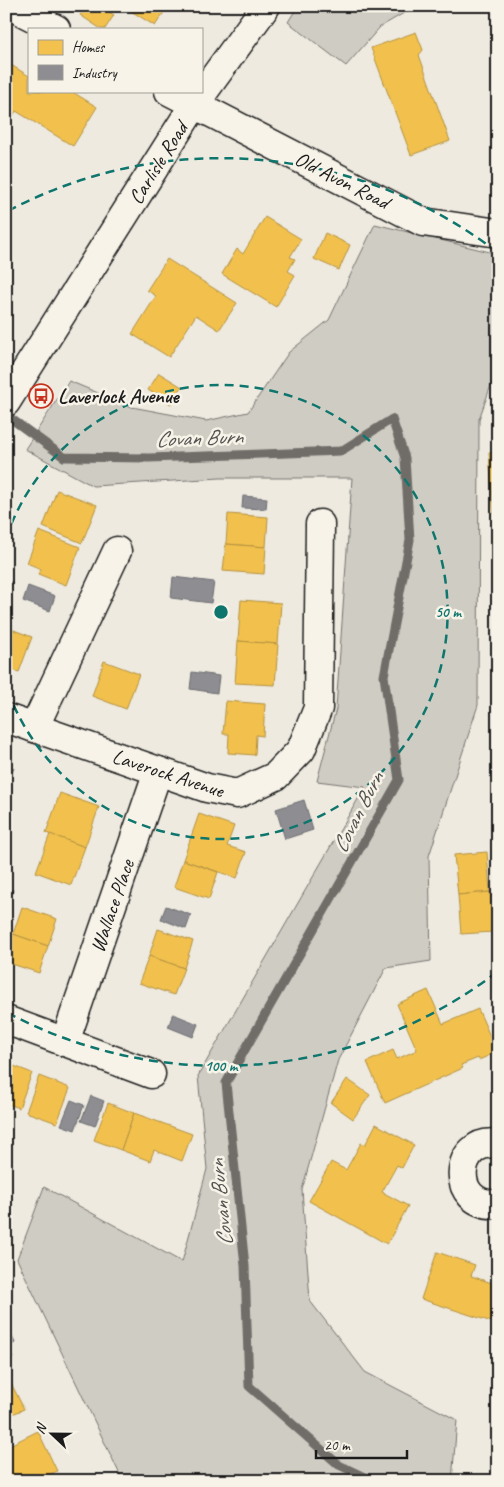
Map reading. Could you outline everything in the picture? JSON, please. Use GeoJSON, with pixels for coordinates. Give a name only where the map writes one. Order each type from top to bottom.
{"type":"FeatureCollection","features":[{"type":"Feature","properties":{"kind":"street"},"geometry":{"type":"LineString","coordinates":[[11,6],[54,28]]}},
{"type":"Feature","properties":{"kind":"street","name":"Carlisle Road"},"geometry":{"type":"LineString","coordinates":[[6,402],[194,105],[266,6]]}},
{"type":"Feature","properties":{"kind":"street","name":"Old Avon Road"},"geometry":{"type":"LineString","coordinates":[[171,92],[423,222],[498,233]]}},
{"type":"Feature","properties":{"kind":"street","name":"Laverock Avenue"},"geometry":{"type":"LineString","coordinates":[[6,718],[207,788],[237,794],[276,776],[301,750],[318,708],[320,524]]}},
{"type":"Feature","properties":{"kind":"street"},"geometry":{"type":"LineString","coordinates":[[34,728],[117,551]]}},
{"type":"Feature","properties":{"kind":"street","name":"Wallace Place"},"geometry":{"type":"LineString","coordinates":[[65,1042],[158,771]]}},
{"type":"Feature","properties":{"kind":"street"},"geometry":{"type":"LineString","coordinates":[[6,1020],[151,1074]]}},
{"type":"Feature","properties":{"kind":"street"},"geometry":{"type":"LineString","coordinates":[[498,1144],[484,1144],[475,1148],[463,1164],[462,1174],[468,1193],[486,1204],[498,1204]]}},
{"type":"Feature","properties":{"kind":"shaded area"},"geometry":{"type":"Polygon","coordinates":[[[298,6],[416,6],[380,27],[346,66],[288,22],[298,6]]]}},
{"type":"Feature","properties":{"kind":"shaded area"},"geometry":{"type":"Polygon","coordinates":[[[375,224],[498,254],[498,372],[495,374],[479,419],[478,705],[429,856],[431,961],[386,968],[338,1060],[302,1190],[310,1301],[365,1372],[457,1420],[452,1481],[123,1481],[17,1259],[44,1187],[182,1262],[207,1169],[198,1076],[365,787],[317,781],[336,709],[352,478],[220,478],[93,486],[25,449],[69,381],[132,407],[206,421],[248,412],[289,352],[329,320],[375,224]]]}},
{"type":"Feature","properties":{"kind":"building: Homes"},"geometry":{"type":"Polygon","coordinates":[[[86,6],[100,6],[114,15],[106,28],[100,28],[80,15],[86,6]]]}},
{"type":"Feature","properties":{"kind":"building: Homes"},"geometry":{"type":"Polygon","coordinates":[[[123,6],[168,6],[155,26],[123,6]]]}},
{"type":"Feature","properties":{"kind":"building: Homes"},"geometry":{"type":"Polygon","coordinates":[[[416,32],[423,50],[419,55],[450,141],[411,155],[371,48],[416,32]]]}},
{"type":"Feature","properties":{"kind":"building: Homes"},"geometry":{"type":"Polygon","coordinates":[[[6,62],[28,75],[28,92],[73,92],[97,107],[73,146],[16,111],[6,127],[6,62]]]}},
{"type":"Feature","properties":{"kind":"building: Homes"},"geometry":{"type":"Polygon","coordinates":[[[265,217],[301,239],[290,257],[295,259],[288,271],[295,275],[276,307],[222,274],[237,249],[243,254],[265,217]]]}},
{"type":"Feature","properties":{"kind":"building: Homes"},"geometry":{"type":"Polygon","coordinates":[[[325,233],[350,245],[339,270],[314,259],[325,233]]]}},
{"type":"Feature","properties":{"kind":"building: Homes"},"geometry":{"type":"Polygon","coordinates":[[[167,259],[237,303],[219,330],[196,315],[169,357],[132,334],[156,296],[147,290],[167,259]]]}},
{"type":"Feature","properties":{"kind":"building: Homes"},"geometry":{"type":"Polygon","coordinates":[[[159,373],[182,387],[171,404],[148,390],[159,373]]]}},
{"type":"Feature","properties":{"kind":"building: Homes"},"geometry":{"type":"Polygon","coordinates":[[[498,452],[498,493],[492,493],[489,453],[498,452]]]}},
{"type":"Feature","properties":{"kind":"building: Homes"},"geometry":{"type":"Polygon","coordinates":[[[57,490],[97,505],[82,543],[43,527],[57,490]]]}},
{"type":"Feature","properties":{"kind":"building: Homes"},"geometry":{"type":"Polygon","coordinates":[[[492,493],[498,493],[498,532],[495,532],[492,493]]]}},
{"type":"Feature","properties":{"kind":"building: Homes"},"geometry":{"type":"Polygon","coordinates":[[[228,514],[268,517],[266,547],[226,544],[228,514]]]}},
{"type":"Feature","properties":{"kind":"building: Homes"},"geometry":{"type":"Polygon","coordinates":[[[39,531],[80,547],[66,585],[38,574],[41,569],[27,563],[39,531]]]}},
{"type":"Feature","properties":{"kind":"building: Homes"},"geometry":{"type":"Polygon","coordinates":[[[226,544],[266,547],[264,574],[223,571],[226,544]]]}},
{"type":"Feature","properties":{"kind":"building: Homes"},"geometry":{"type":"Polygon","coordinates":[[[498,545],[498,576],[495,546],[498,545]]]}},
{"type":"Feature","properties":{"kind":"building: Homes"},"geometry":{"type":"Polygon","coordinates":[[[241,600],[281,603],[278,644],[238,641],[241,600]]]}},
{"type":"Feature","properties":{"kind":"building: Homes"},"geometry":{"type":"Polygon","coordinates":[[[6,627],[32,637],[19,672],[6,668],[6,627]]]}},
{"type":"Feature","properties":{"kind":"building: Homes"},"geometry":{"type":"Polygon","coordinates":[[[238,641],[278,644],[275,685],[235,683],[238,641]]]}},
{"type":"Feature","properties":{"kind":"building: Homes"},"geometry":{"type":"Polygon","coordinates":[[[104,661],[139,674],[126,709],[92,696],[104,661]]]}},
{"type":"Feature","properties":{"kind":"building: Homes"},"geometry":{"type":"Polygon","coordinates":[[[226,701],[265,704],[263,736],[256,735],[255,755],[228,753],[229,734],[223,734],[226,701]]]}},
{"type":"Feature","properties":{"kind":"building: Homes"},"geometry":{"type":"Polygon","coordinates":[[[60,793],[99,807],[85,847],[46,833],[60,793]]]}},
{"type":"Feature","properties":{"kind":"building: Homes"},"geometry":{"type":"Polygon","coordinates":[[[498,802],[498,835],[494,803],[498,802]]]}},
{"type":"Feature","properties":{"kind":"building: Homes"},"geometry":{"type":"Polygon","coordinates":[[[199,814],[234,826],[227,846],[246,852],[237,878],[183,860],[199,814]]]}},
{"type":"Feature","properties":{"kind":"building: Homes"},"geometry":{"type":"Polygon","coordinates":[[[50,834],[85,847],[71,885],[36,872],[50,834]]]}},
{"type":"Feature","properties":{"kind":"building: Homes"},"geometry":{"type":"Polygon","coordinates":[[[487,852],[490,892],[458,895],[454,855],[487,852]]]}},
{"type":"Feature","properties":{"kind":"building: Homes"},"geometry":{"type":"Polygon","coordinates":[[[183,860],[218,872],[209,899],[174,887],[183,860]]]}},
{"type":"Feature","properties":{"kind":"building: Homes"},"geometry":{"type":"Polygon","coordinates":[[[490,892],[493,932],[461,934],[458,895],[490,892]]]}},
{"type":"Feature","properties":{"kind":"building: Homes"},"geometry":{"type":"Polygon","coordinates":[[[22,907],[57,919],[48,946],[13,934],[22,907]]]}},
{"type":"Feature","properties":{"kind":"building: Homes"},"geometry":{"type":"Polygon","coordinates":[[[158,929],[193,941],[184,968],[149,956],[158,929]]]}},
{"type":"Feature","properties":{"kind":"building: Homes"},"geometry":{"type":"Polygon","coordinates":[[[13,934],[48,946],[39,973],[6,962],[6,954],[13,934]]]}},
{"type":"Feature","properties":{"kind":"building: Homes"},"geometry":{"type":"Polygon","coordinates":[[[149,956],[184,968],[174,995],[139,983],[149,956]]]}},
{"type":"Feature","properties":{"kind":"building: Homes"},"geometry":{"type":"Polygon","coordinates":[[[428,990],[443,1024],[478,1009],[497,1052],[461,1065],[463,1068],[385,1103],[367,1062],[393,1050],[397,1059],[417,1050],[397,1004],[428,990]]]}},
{"type":"Feature","properties":{"kind":"building: Homes"},"geometry":{"type":"Polygon","coordinates":[[[6,1063],[32,1073],[19,1108],[6,1103],[6,1063]]]}},
{"type":"Feature","properties":{"kind":"building: Homes"},"geometry":{"type":"Polygon","coordinates":[[[39,1076],[70,1088],[57,1123],[26,1112],[39,1076]]]}},
{"type":"Feature","properties":{"kind":"building: Homes"},"geometry":{"type":"Polygon","coordinates":[[[347,1079],[370,1095],[353,1119],[331,1103],[347,1079]]]}},
{"type":"Feature","properties":{"kind":"building: Homes"},"geometry":{"type":"Polygon","coordinates":[[[108,1103],[134,1113],[121,1150],[94,1140],[108,1103]]]}},
{"type":"Feature","properties":{"kind":"building: Homes"},"geometry":{"type":"Polygon","coordinates":[[[134,1113],[192,1134],[182,1161],[154,1150],[150,1161],[121,1150],[134,1113]]]}},
{"type":"Feature","properties":{"kind":"building: Homes"},"geometry":{"type":"Polygon","coordinates":[[[376,1124],[414,1145],[402,1168],[397,1165],[382,1192],[408,1206],[387,1244],[309,1201],[331,1162],[346,1170],[361,1143],[365,1145],[376,1124]]]}},
{"type":"Feature","properties":{"kind":"building: Homes"},"geometry":{"type":"Polygon","coordinates":[[[437,1252],[475,1265],[471,1276],[498,1285],[498,1324],[421,1299],[437,1252]]]}},
{"type":"Feature","properties":{"kind":"building: Homes"},"geometry":{"type":"Polygon","coordinates":[[[9,1379],[24,1409],[6,1417],[6,1380],[9,1379]]]}},
{"type":"Feature","properties":{"kind":"building: Homes"},"geometry":{"type":"Polygon","coordinates":[[[38,1431],[57,1471],[37,1481],[6,1481],[6,1447],[38,1431]]]}},
{"type":"Feature","properties":{"kind":"building: Industry"},"geometry":{"type":"Polygon","coordinates":[[[243,496],[267,498],[266,509],[242,508],[243,496]]]}},
{"type":"Feature","properties":{"kind":"building: Industry"},"geometry":{"type":"Polygon","coordinates":[[[173,577],[214,582],[211,603],[171,598],[173,577]]]}},
{"type":"Feature","properties":{"kind":"building: Industry"},"geometry":{"type":"Polygon","coordinates":[[[6,580],[12,582],[6,597],[6,580]]]}},
{"type":"Feature","properties":{"kind":"building: Industry"},"geometry":{"type":"Polygon","coordinates":[[[28,586],[55,596],[50,611],[23,601],[28,586]]]}},
{"type":"Feature","properties":{"kind":"building: Industry"},"geometry":{"type":"Polygon","coordinates":[[[192,672],[219,676],[217,693],[190,689],[192,672]]]}},
{"type":"Feature","properties":{"kind":"building: Industry"},"geometry":{"type":"Polygon","coordinates":[[[6,765],[14,768],[6,787],[6,765]]]}},
{"type":"Feature","properties":{"kind":"building: Industry"},"geometry":{"type":"Polygon","coordinates":[[[304,800],[313,830],[285,839],[276,809],[304,800]]]}},
{"type":"Feature","properties":{"kind":"building: Industry"},"geometry":{"type":"Polygon","coordinates":[[[6,887],[13,890],[9,903],[6,902],[6,887]]]}},
{"type":"Feature","properties":{"kind":"building: Industry"},"geometry":{"type":"Polygon","coordinates":[[[166,906],[191,915],[186,929],[161,919],[166,906]]]}},
{"type":"Feature","properties":{"kind":"building: Industry"},"geometry":{"type":"Polygon","coordinates":[[[173,1014],[198,1024],[193,1037],[168,1027],[173,1014]]]}},
{"type":"Feature","properties":{"kind":"building: Industry"},"geometry":{"type":"Polygon","coordinates":[[[91,1096],[104,1101],[95,1126],[81,1121],[91,1096]]]}},
{"type":"Feature","properties":{"kind":"building: Industry"},"geometry":{"type":"Polygon","coordinates":[[[71,1100],[84,1105],[75,1130],[61,1125],[71,1100]]]}},
{"type":"Feature","properties":{"kind":"building: Industry"},"geometry":{"type":"Polygon","coordinates":[[[7,1326],[15,1343],[8,1347],[13,1358],[6,1362],[7,1326]]]}},
{"type":"Feature","properties":{"kind":"waterway","name":"Covan Burn"},"geometry":{"type":"LineString","coordinates":[[6,415],[64,457],[149,458],[341,451],[392,419],[405,458],[410,540],[384,676],[399,780],[226,1083],[245,1266],[249,1386],[339,1465],[373,1481]]}},
{"type":"Feature","properties":{"kind":"place","name":"Laverlock Avenue"},"geometry":{"type":"Point","coordinates":[41,396]}}]}
